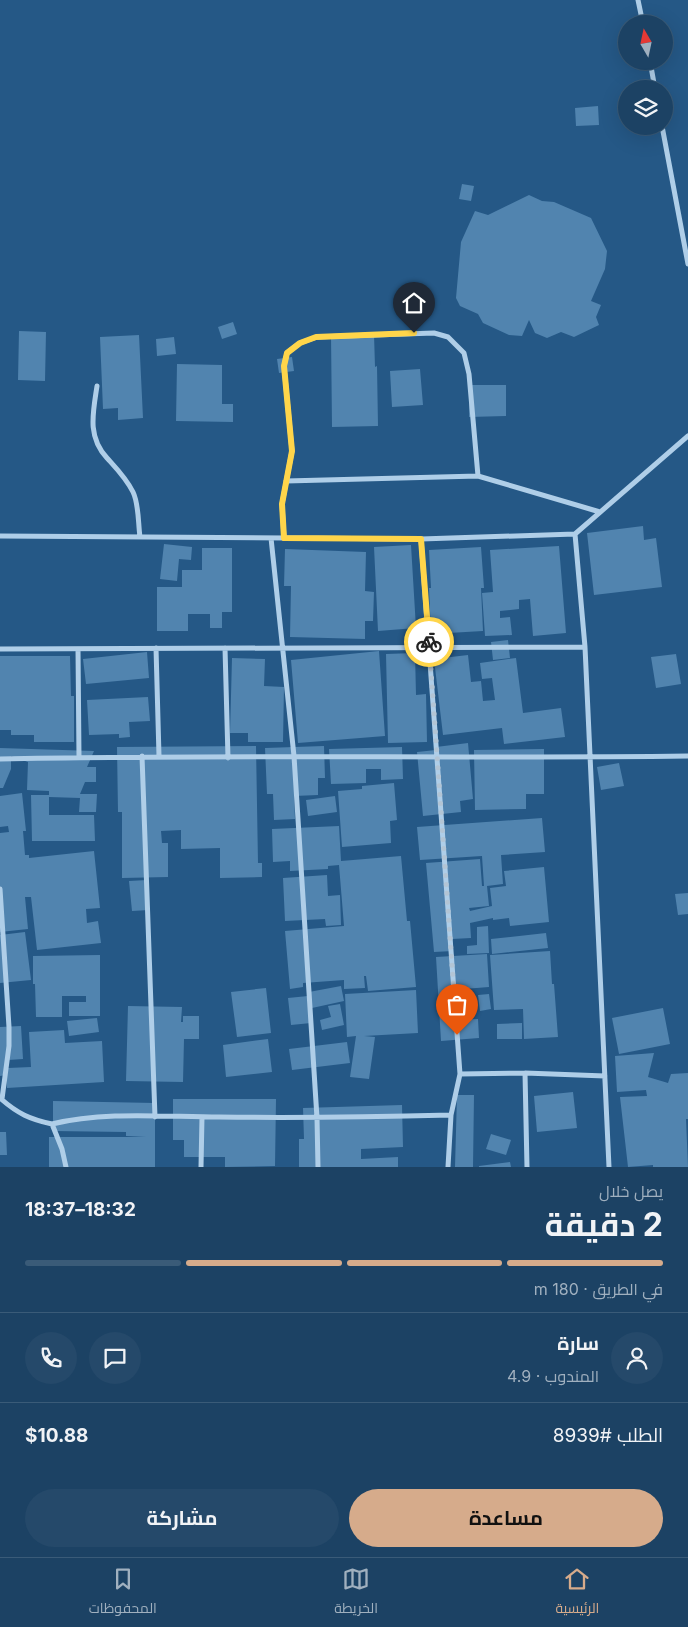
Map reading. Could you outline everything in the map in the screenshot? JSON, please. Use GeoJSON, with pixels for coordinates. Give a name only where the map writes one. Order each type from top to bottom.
{"type":"FeatureCollection","features":[{"type":"Feature","properties":{"kind":"street"},"geometry":{"type":"LineString","coordinates":[[638,0],[641,15]]}},
{"type":"Feature","properties":{"kind":"street"},"geometry":{"type":"LineString","coordinates":[[664,135],[688,264]]}},
{"type":"Feature","properties":{"kind":"street"},"geometry":{"type":"LineString","coordinates":[[284,538],[282,504],[292,451],[284,366],[287,353],[300,343],[316,337],[434,333],[448,336],[464,353],[469,374],[478,476]]}},
{"type":"Feature","properties":{"kind":"street"},"geometry":{"type":"LineString","coordinates":[[98,386],[92,421],[95,442],[125,478],[134,494],[140,537]]}},
{"type":"Feature","properties":{"kind":"street"},"geometry":{"type":"LineString","coordinates":[[0,536],[421,539],[575,534],[688,436]]}},
{"type":"Feature","properties":{"kind":"street"},"geometry":{"type":"LineString","coordinates":[[286,481],[478,476],[600,512]]}},
{"type":"Feature","properties":{"kind":"street"},"geometry":{"type":"LineString","coordinates":[[575,534],[585,647],[609,1167]]}},
{"type":"Feature","properties":{"kind":"street"},"geometry":{"type":"LineString","coordinates":[[272,538],[294,756],[317,1118],[318,1167]]}},
{"type":"Feature","properties":{"kind":"street"},"geometry":{"type":"LineString","coordinates":[[421,539],[460,1074],[451,1114],[448,1167]]}},
{"type":"Feature","properties":{"kind":"street"},"geometry":{"type":"LineString","coordinates":[[0,649],[585,647]]}},
{"type":"Feature","properties":{"kind":"street"},"geometry":{"type":"LineString","coordinates":[[156,648],[159,756]]}},
{"type":"Feature","properties":{"kind":"street"},"geometry":{"type":"LineString","coordinates":[[225,648],[228,758]]}},
{"type":"Feature","properties":{"kind":"street"},"geometry":{"type":"LineString","coordinates":[[78,649],[79,758]]}},
{"type":"Feature","properties":{"kind":"street"},"geometry":{"type":"LineString","coordinates":[[0,759],[142,756],[228,758],[294,756],[688,756]]}},
{"type":"Feature","properties":{"kind":"street"},"geometry":{"type":"LineString","coordinates":[[142,756],[155,1116]]}},
{"type":"Feature","properties":{"kind":"street"},"geometry":{"type":"LineString","coordinates":[[0,889],[9,1026],[1,1098],[18,1112],[30,1118],[52,1124],[85,1119],[155,1116],[317,1118],[451,1114]]}},
{"type":"Feature","properties":{"kind":"street"},"geometry":{"type":"LineString","coordinates":[[460,1074],[525,1073],[605,1076]]}},
{"type":"Feature","properties":{"kind":"street"},"geometry":{"type":"LineString","coordinates":[[525,1073],[527,1167]]}},
{"type":"Feature","properties":{"kind":"street"},"geometry":{"type":"LineString","coordinates":[[201,1167],[202,1117]]}},
{"type":"Feature","properties":{"kind":"street"},"geometry":{"type":"LineString","coordinates":[[52,1124],[66,1167]]}},
{"type":"Feature","properties":{"kind":"building"},"geometry":{"type":"Polygon","coordinates":[[[598,106],[599,125],[576,126],[575,108],[598,106]]]}},
{"type":"Feature","properties":{"kind":"building"},"geometry":{"type":"Polygon","coordinates":[[[462,184],[474,186],[471,201],[459,199],[462,184]]]}},
{"type":"Feature","properties":{"kind":"building"},"geometry":{"type":"Polygon","coordinates":[[[529,195],[542,201],[554,202],[591,218],[607,251],[605,269],[591,301],[601,305],[596,317],[599,325],[574,337],[561,332],[547,338],[535,333],[529,320],[522,336],[509,335],[483,323],[478,314],[460,306],[456,298],[461,242],[475,211],[488,215],[529,195]]]}},
{"type":"Feature","properties":{"kind":"building"},"geometry":{"type":"Polygon","coordinates":[[[233,322],[237,334],[222,339],[218,327],[233,322]]]}},
{"type":"Feature","properties":{"kind":"building"},"geometry":{"type":"Polygon","coordinates":[[[19,331],[46,332],[45,381],[18,380],[19,331]]]}},
{"type":"Feature","properties":{"kind":"building"},"geometry":{"type":"Polygon","coordinates":[[[374,334],[375,367],[377,366],[378,426],[332,427],[331,335],[374,334]]]}},
{"type":"Feature","properties":{"kind":"building"},"geometry":{"type":"Polygon","coordinates":[[[139,335],[143,418],[118,420],[118,408],[103,409],[100,337],[139,335]]]}},
{"type":"Feature","properties":{"kind":"building"},"geometry":{"type":"Polygon","coordinates":[[[174,337],[176,354],[157,356],[156,339],[174,337]]]}},
{"type":"Feature","properties":{"kind":"building"},"geometry":{"type":"Polygon","coordinates":[[[292,357],[294,371],[279,373],[277,359],[292,357]]]}},
{"type":"Feature","properties":{"kind":"building"},"geometry":{"type":"Polygon","coordinates":[[[177,364],[222,365],[222,404],[233,404],[233,422],[176,421],[177,364]]]}},
{"type":"Feature","properties":{"kind":"building"},"geometry":{"type":"Polygon","coordinates":[[[420,369],[423,405],[392,407],[390,371],[420,369]]]}},
{"type":"Feature","properties":{"kind":"building"},"geometry":{"type":"Polygon","coordinates":[[[469,385],[506,385],[506,416],[469,417],[469,385]]]}},
{"type":"Feature","properties":{"kind":"building"},"geometry":{"type":"Polygon","coordinates":[[[643,526],[644,540],[656,538],[662,587],[594,595],[587,533],[643,526]]]}},
{"type":"Feature","properties":{"kind":"building"},"geometry":{"type":"Polygon","coordinates":[[[164,544],[192,547],[191,560],[179,559],[177,581],[160,579],[164,544]]]}},
{"type":"Feature","properties":{"kind":"building"},"geometry":{"type":"Polygon","coordinates":[[[411,545],[416,628],[378,631],[374,547],[411,545]]]}},
{"type":"Feature","properties":{"kind":"building"},"geometry":{"type":"Polygon","coordinates":[[[559,546],[566,633],[533,636],[530,599],[519,600],[519,609],[500,611],[500,618],[510,617],[512,635],[485,636],[482,593],[493,592],[490,550],[559,546]]]}},
{"type":"Feature","properties":{"kind":"building"},"geometry":{"type":"Polygon","coordinates":[[[481,547],[484,588],[481,588],[483,631],[431,634],[429,550],[481,547]]]}},
{"type":"Feature","properties":{"kind":"building"},"geometry":{"type":"Polygon","coordinates":[[[202,548],[232,548],[232,612],[222,612],[222,628],[210,628],[210,614],[188,614],[188,631],[157,631],[157,587],[182,587],[182,570],[202,570],[202,548]]]}},
{"type":"Feature","properties":{"kind":"building"},"geometry":{"type":"Polygon","coordinates":[[[285,549],[366,552],[365,591],[374,592],[373,621],[365,621],[365,639],[290,637],[291,586],[284,586],[285,549]]]}},
{"type":"Feature","properties":{"kind":"building"},"geometry":{"type":"Polygon","coordinates":[[[508,640],[510,658],[493,660],[491,642],[508,640]]]}},
{"type":"Feature","properties":{"kind":"building"},"geometry":{"type":"Polygon","coordinates":[[[379,651],[385,736],[298,743],[291,660],[379,651]]]}},
{"type":"Feature","properties":{"kind":"building"},"geometry":{"type":"Polygon","coordinates":[[[147,652],[149,678],[86,684],[83,659],[147,652]]]}},
{"type":"Feature","properties":{"kind":"building"},"geometry":{"type":"Polygon","coordinates":[[[415,653],[416,695],[426,694],[427,742],[388,743],[386,654],[415,653]]]}},
{"type":"Feature","properties":{"kind":"building"},"geometry":{"type":"Polygon","coordinates":[[[676,654],[681,684],[656,688],[651,657],[676,654]]]}},
{"type":"Feature","properties":{"kind":"building"},"geometry":{"type":"Polygon","coordinates":[[[468,655],[471,682],[481,681],[483,701],[495,700],[492,678],[482,679],[480,663],[516,658],[523,713],[561,708],[565,737],[504,744],[502,728],[443,735],[434,659],[468,655]]]}},
{"type":"Feature","properties":{"kind":"building"},"geometry":{"type":"Polygon","coordinates":[[[0,656],[70,656],[71,696],[74,696],[74,742],[34,742],[34,735],[11,735],[11,730],[0,730],[0,656]]]}},
{"type":"Feature","properties":{"kind":"building"},"geometry":{"type":"Polygon","coordinates":[[[232,658],[265,659],[264,686],[284,687],[283,742],[248,742],[248,733],[230,733],[232,658]]]}},
{"type":"Feature","properties":{"kind":"building"},"geometry":{"type":"Polygon","coordinates":[[[148,697],[150,721],[129,722],[130,737],[119,738],[119,734],[89,735],[87,700],[148,697]]]}},
{"type":"Feature","properties":{"kind":"building"},"geometry":{"type":"Polygon","coordinates":[[[468,743],[473,799],[460,801],[461,812],[423,816],[417,752],[436,750],[436,747],[468,743]]]}},
{"type":"Feature","properties":{"kind":"building"},"geometry":{"type":"Polygon","coordinates":[[[256,746],[258,863],[262,863],[262,877],[220,878],[220,848],[181,849],[181,830],[161,831],[162,843],[168,843],[168,877],[122,878],[122,812],[118,812],[117,747],[256,746]]]}},
{"type":"Feature","properties":{"kind":"building"},"geometry":{"type":"Polygon","coordinates":[[[324,746],[325,778],[318,778],[318,795],[294,796],[295,819],[274,820],[273,794],[267,794],[265,748],[324,746]]]}},
{"type":"Feature","properties":{"kind":"building"},"geometry":{"type":"Polygon","coordinates":[[[402,747],[403,779],[381,780],[381,769],[366,769],[366,783],[331,784],[329,749],[402,747]]]}},
{"type":"Feature","properties":{"kind":"building"},"geometry":{"type":"Polygon","coordinates":[[[0,748],[94,751],[87,767],[96,767],[96,782],[85,782],[80,794],[97,794],[96,812],[79,812],[80,798],[49,797],[49,815],[94,815],[95,841],[32,841],[31,795],[49,795],[49,791],[27,790],[28,762],[11,756],[11,769],[3,788],[0,788],[0,748]]]}},
{"type":"Feature","properties":{"kind":"building"},"geometry":{"type":"Polygon","coordinates":[[[544,749],[544,794],[526,794],[526,809],[475,810],[474,750],[544,749]]]}},
{"type":"Feature","properties":{"kind":"building"},"geometry":{"type":"Polygon","coordinates":[[[619,763],[624,786],[601,790],[597,767],[619,763]]]}},
{"type":"Feature","properties":{"kind":"building"},"geometry":{"type":"Polygon","coordinates":[[[394,783],[397,820],[390,821],[391,843],[342,847],[338,791],[362,789],[362,786],[394,783]]]}},
{"type":"Feature","properties":{"kind":"building"},"geometry":{"type":"Polygon","coordinates":[[[22,793],[26,831],[23,831],[25,855],[29,855],[29,858],[94,851],[100,908],[86,909],[87,923],[98,921],[101,943],[37,950],[31,897],[25,897],[28,929],[0,932],[0,833],[9,832],[8,826],[0,827],[0,796],[22,793]]]}},
{"type":"Feature","properties":{"kind":"building"},"geometry":{"type":"Polygon","coordinates":[[[335,796],[337,812],[308,816],[306,800],[335,796]]]}},
{"type":"Feature","properties":{"kind":"building"},"geometry":{"type":"Polygon","coordinates":[[[542,818],[545,852],[501,855],[503,884],[487,886],[489,906],[469,908],[470,911],[492,906],[490,888],[506,886],[504,871],[544,867],[549,922],[510,926],[509,918],[493,920],[493,918],[470,923],[471,938],[452,939],[453,951],[434,952],[426,863],[480,859],[482,886],[484,886],[482,856],[420,860],[417,827],[542,818]]]}},
{"type":"Feature","properties":{"kind":"building"},"geometry":{"type":"Polygon","coordinates":[[[339,826],[341,861],[401,856],[407,921],[410,921],[416,987],[368,991],[366,976],[364,976],[365,988],[344,989],[344,980],[303,983],[303,987],[290,989],[285,931],[344,926],[339,865],[328,866],[328,869],[290,871],[290,861],[273,862],[272,829],[339,826]]]}},
{"type":"Feature","properties":{"kind":"building"},"geometry":{"type":"Polygon","coordinates":[[[327,875],[328,896],[340,895],[341,925],[326,926],[325,919],[285,921],[283,878],[327,875]]]}},
{"type":"Feature","properties":{"kind":"building"},"geometry":{"type":"Polygon","coordinates":[[[147,880],[149,910],[132,911],[129,881],[147,880]]]}},
{"type":"Feature","properties":{"kind":"building"},"geometry":{"type":"Polygon","coordinates":[[[688,893],[688,914],[678,915],[675,894],[688,893]]]}},
{"type":"Feature","properties":{"kind":"building"},"geometry":{"type":"Polygon","coordinates":[[[488,926],[489,953],[467,954],[467,946],[477,945],[477,927],[488,926]]]}},
{"type":"Feature","properties":{"kind":"building"},"geometry":{"type":"Polygon","coordinates":[[[25,932],[31,980],[0,983],[0,935],[25,932]]]}},
{"type":"Feature","properties":{"kind":"building"},"geometry":{"type":"Polygon","coordinates":[[[546,933],[548,948],[492,954],[491,939],[546,933]]]}},
{"type":"Feature","properties":{"kind":"building"},"geometry":{"type":"Polygon","coordinates":[[[550,951],[558,1037],[524,1039],[523,1009],[494,1010],[490,955],[550,951]]]}},
{"type":"Feature","properties":{"kind":"building"},"geometry":{"type":"Polygon","coordinates":[[[487,954],[489,987],[451,990],[453,1020],[478,1019],[479,1038],[441,1041],[436,957],[487,954]]]}},
{"type":"Feature","properties":{"kind":"building"},"geometry":{"type":"Polygon","coordinates":[[[100,955],[100,1016],[69,1016],[69,1002],[86,1002],[86,996],[62,996],[62,1017],[36,1017],[33,956],[100,955]]]}},
{"type":"Feature","properties":{"kind":"building"},"geometry":{"type":"Polygon","coordinates":[[[341,986],[344,1001],[312,1008],[309,992],[341,986]]]}},
{"type":"Feature","properties":{"kind":"building"},"geometry":{"type":"Polygon","coordinates":[[[266,988],[271,1033],[237,1037],[231,992],[266,988]]]}},
{"type":"Feature","properties":{"kind":"building"},"geometry":{"type":"Polygon","coordinates":[[[416,990],[418,1033],[364,1036],[375,1037],[369,1079],[350,1077],[356,1036],[347,1037],[345,994],[416,990]]]}},
{"type":"Feature","properties":{"kind":"building"},"geometry":{"type":"Polygon","coordinates":[[[489,994],[491,1009],[480,1011],[478,995],[489,994]]]}},
{"type":"Feature","properties":{"kind":"building"},"geometry":{"type":"Polygon","coordinates":[[[308,996],[311,1023],[291,1025],[288,998],[308,996]]]}},
{"type":"Feature","properties":{"kind":"building"},"geometry":{"type":"Polygon","coordinates":[[[340,1004],[344,1025],[322,1030],[320,1020],[331,1017],[328,1006],[340,1004]]]}},
{"type":"Feature","properties":{"kind":"building"},"geometry":{"type":"Polygon","coordinates":[[[128,1006],[182,1007],[181,1022],[183,1022],[183,1016],[199,1016],[199,1039],[184,1039],[183,1082],[126,1081],[128,1006]]]}},
{"type":"Feature","properties":{"kind":"building"},"geometry":{"type":"Polygon","coordinates":[[[663,1008],[670,1044],[619,1054],[612,1018],[663,1008]]]}},
{"type":"Feature","properties":{"kind":"building"},"geometry":{"type":"Polygon","coordinates":[[[97,1018],[99,1032],[69,1036],[67,1021],[97,1018]]]}},
{"type":"Feature","properties":{"kind":"building"},"geometry":{"type":"Polygon","coordinates":[[[522,1023],[522,1039],[497,1039],[497,1024],[522,1023]]]}},
{"type":"Feature","properties":{"kind":"building"},"geometry":{"type":"Polygon","coordinates":[[[21,1026],[23,1059],[8,1060],[8,1068],[31,1067],[29,1032],[64,1030],[65,1043],[102,1041],[104,1082],[7,1088],[6,1075],[0,1076],[0,1027],[21,1026]]]}},
{"type":"Feature","properties":{"kind":"building"},"geometry":{"type":"Polygon","coordinates":[[[268,1039],[272,1072],[226,1077],[223,1045],[268,1039]]]}},
{"type":"Feature","properties":{"kind":"building"},"geometry":{"type":"Polygon","coordinates":[[[347,1042],[350,1063],[292,1070],[289,1049],[347,1042]]]}},
{"type":"Feature","properties":{"kind":"building"},"geometry":{"type":"Polygon","coordinates":[[[654,1053],[648,1077],[668,1083],[671,1074],[688,1073],[688,1119],[686,1119],[688,1167],[653,1167],[653,1165],[628,1167],[620,1097],[647,1096],[646,1090],[617,1092],[615,1056],[654,1053]]]}},
{"type":"Feature","properties":{"kind":"building"},"geometry":{"type":"Polygon","coordinates":[[[573,1092],[577,1128],[537,1132],[534,1096],[573,1092]]]}},
{"type":"Feature","properties":{"kind":"building"},"geometry":{"type":"Polygon","coordinates":[[[457,1095],[474,1095],[473,1167],[455,1167],[457,1095]]]}},
{"type":"Feature","properties":{"kind":"building"},"geometry":{"type":"Polygon","coordinates":[[[173,1099],[276,1099],[275,1166],[225,1167],[225,1157],[184,1157],[184,1140],[173,1140],[173,1099]]]}},
{"type":"Feature","properties":{"kind":"building"},"geometry":{"type":"Polygon","coordinates":[[[53,1101],[155,1103],[155,1167],[49,1167],[49,1137],[146,1137],[126,1136],[126,1132],[53,1131],[53,1101]]]}},
{"type":"Feature","properties":{"kind":"building"},"geometry":{"type":"Polygon","coordinates":[[[402,1105],[403,1147],[361,1149],[361,1159],[398,1157],[398,1167],[299,1167],[299,1139],[304,1139],[303,1108],[402,1105]]]}},
{"type":"Feature","properties":{"kind":"building"},"geometry":{"type":"Polygon","coordinates":[[[0,1132],[6,1132],[7,1155],[0,1155],[0,1132]]]}},
{"type":"Feature","properties":{"kind":"building"},"geometry":{"type":"Polygon","coordinates":[[[491,1134],[511,1140],[506,1155],[486,1149],[491,1134]]]}},
{"type":"Feature","properties":{"kind":"building"},"geometry":{"type":"Polygon","coordinates":[[[510,1162],[511,1167],[479,1167],[479,1166],[510,1162]]]}},
{"type":"Feature","properties":{"kind":"way so far"},"geometry":{"type":"LineString","coordinates":[[429,642],[457,1035]]}},
{"type":"Feature","properties":{"kind":"route"},"geometry":{"type":"LineString","coordinates":[[414,333],[316,337],[300,343],[287,353],[284,366],[292,451],[282,504],[284,538],[421,539],[429,642]]}}]}
